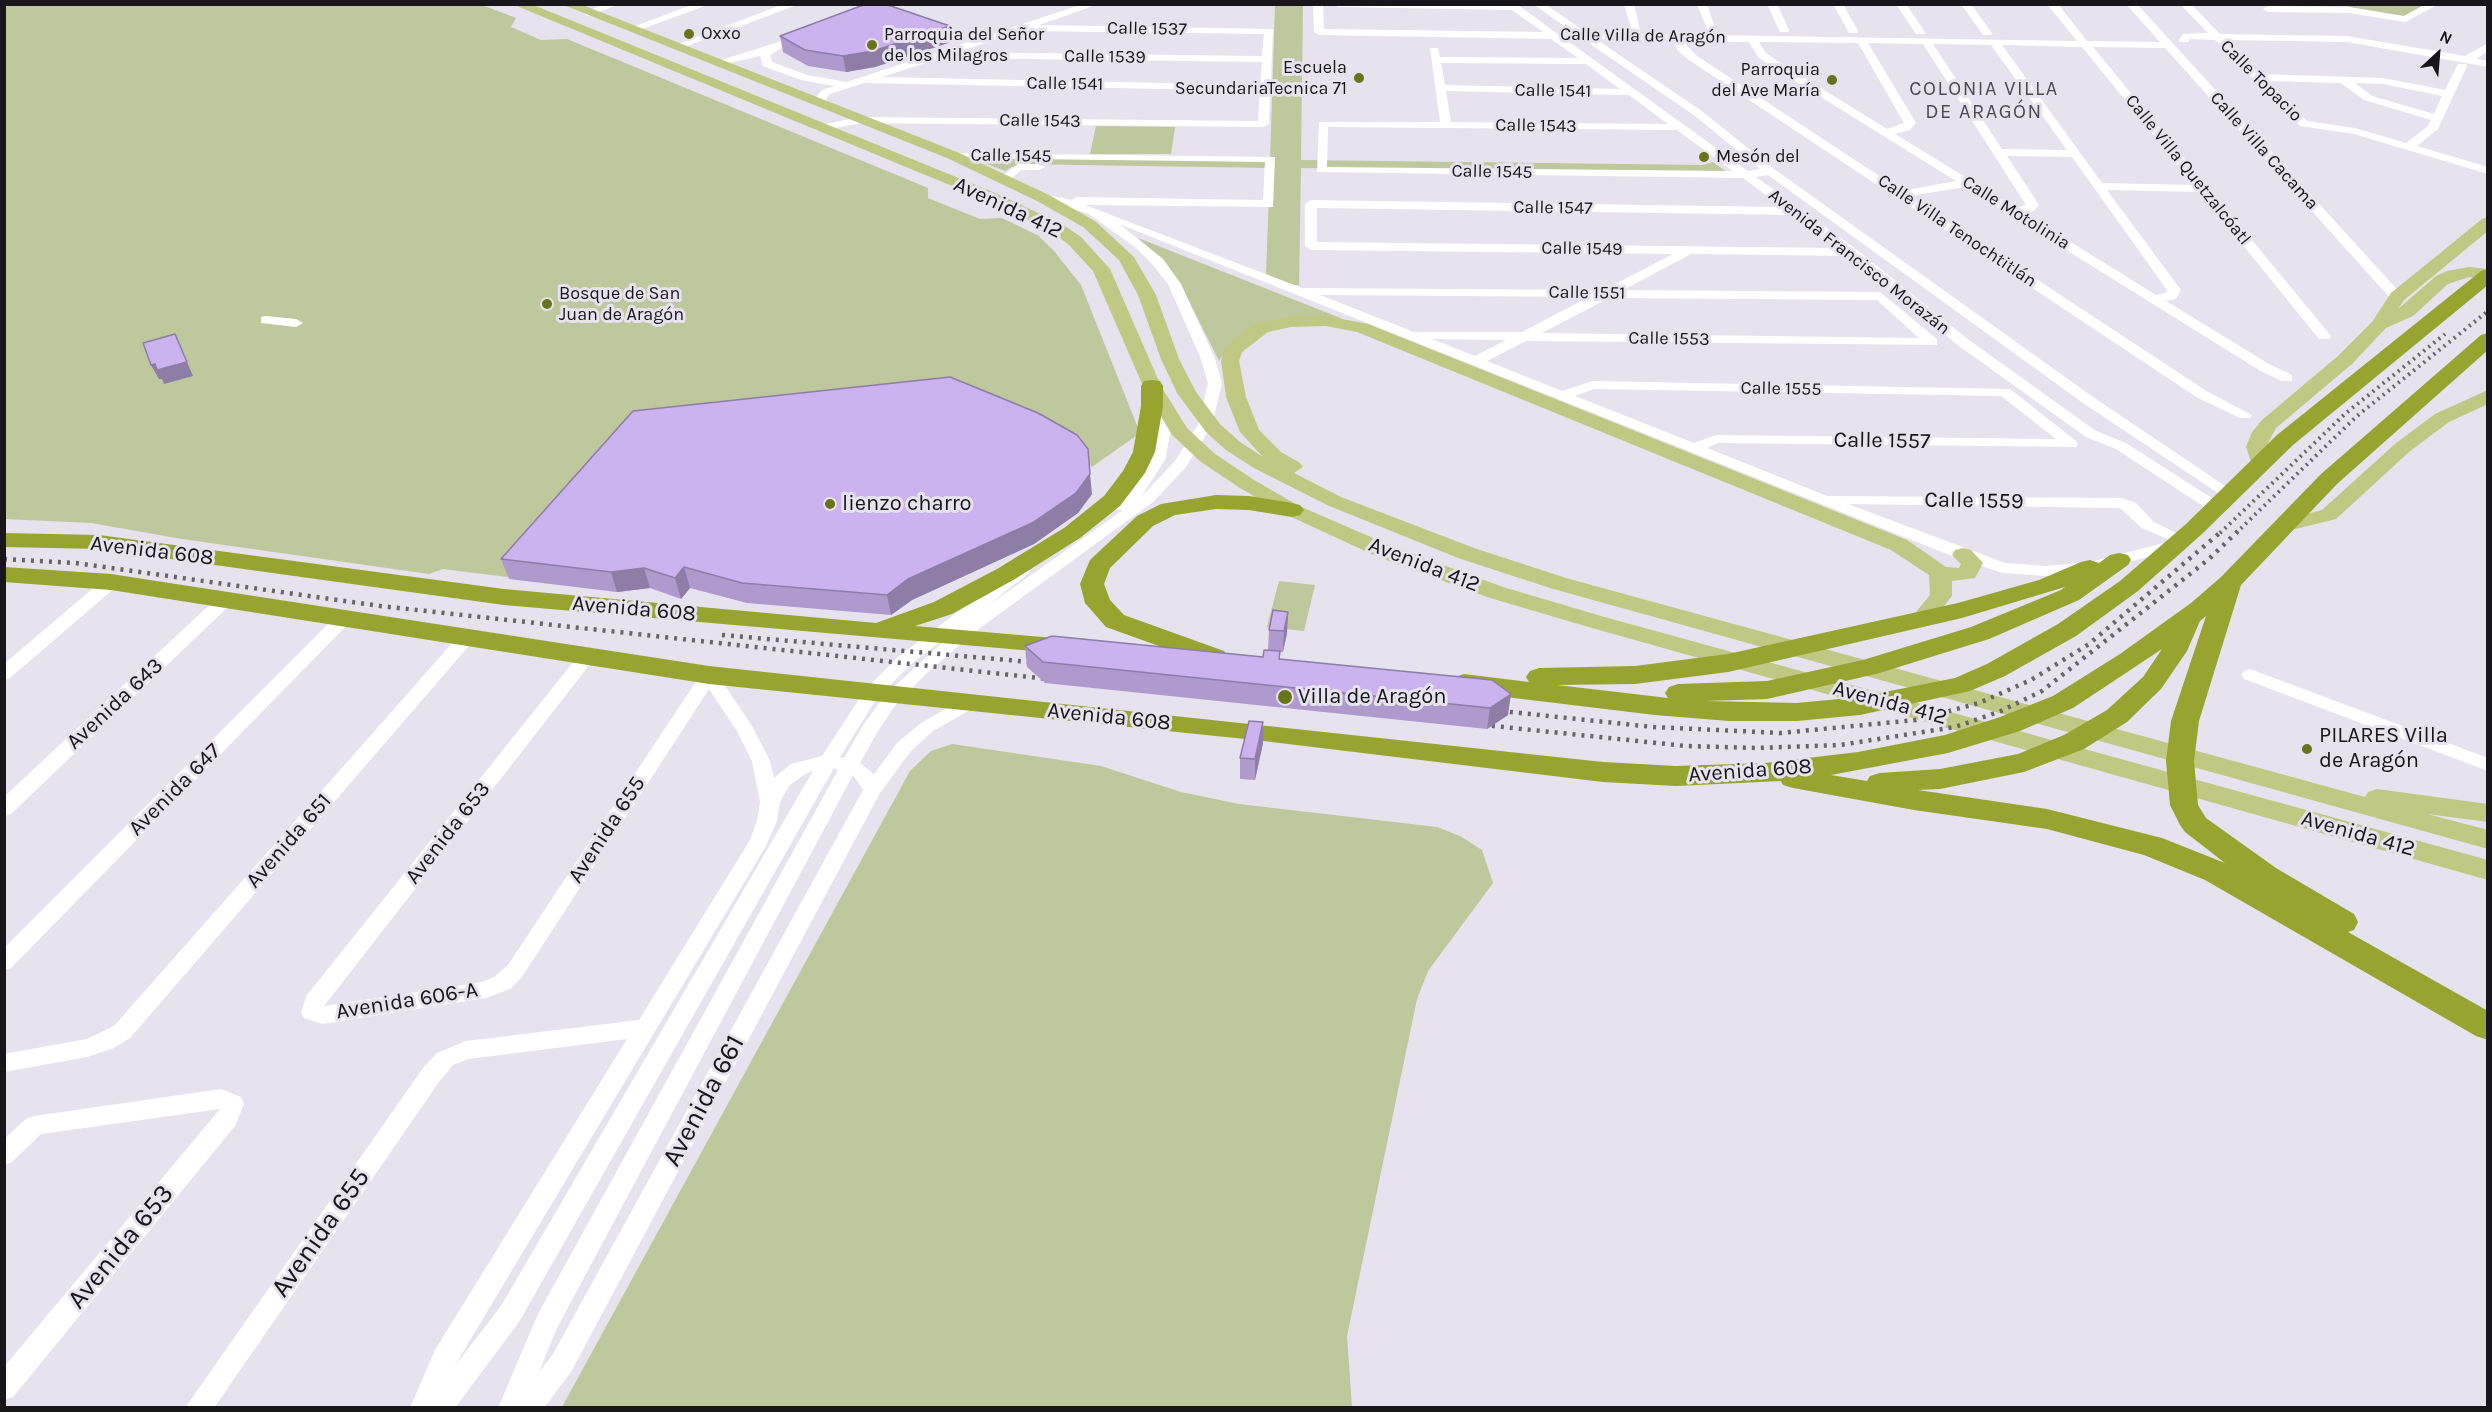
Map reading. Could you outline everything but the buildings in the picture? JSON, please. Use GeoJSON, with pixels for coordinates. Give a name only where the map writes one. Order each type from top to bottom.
{"type":"FeatureCollection","features":[{"type":"Feature","properties":{"kind":"highway"},"geometry":{"type":"LineString","coordinates":[[2090,567],[2048,585],[1962,610],[1728,663],[1681,671],[1439,680],[1564,693],[1655,706],[1729,712],[1785,712],[1860,706],[1919,696],[1961,685],[1996,670],[2067,630],[2129,586],[2179,542],[2260,464],[2487,274]]}},
{"type":"Feature","properties":{"kind":"highway","name":"Avenida 608"},"geometry":{"type":"LineString","coordinates":[[4,574],[111,582],[709,675],[1604,772],[1676,776],[1765,773],[1858,762],[1948,744],[2010,724],[2063,702],[2129,660],[2194,613],[2230,582],[2329,478],[2487,339]]}},
{"type":"Feature","properties":{"kind":"highway"},"geometry":{"type":"LineString","coordinates":[[872,631],[944,608],[1064,539],[1112,501],[1134,474],[1144,452],[1152,406],[1157,395]]}},
{"type":"Feature","properties":{"kind":"highway"},"geometry":{"type":"LineString","coordinates":[[1215,657],[1115,621],[1098,603],[1092,584],[1099,565],[1146,521],[1169,509],[1216,502],[1292,510]]}},
{"type":"Feature","properties":{"kind":"highway","name":"Avenida 608"},"geometry":{"type":"LineString","coordinates":[[4,540],[99,542],[504,597],[872,631],[1241,660]]}},
{"type":"Feature","properties":{"kind":"highway"},"geometry":{"type":"LineString","coordinates":[[1564,693],[1647,694],[1767,690],[1867,668],[1980,633],[2070,595],[2119,560]]}},
{"type":"Feature","properties":{"kind":"highway"},"geometry":{"type":"LineString","coordinates":[[2230,582],[2185,721],[2180,761],[2184,805],[2195,825],[2265,876],[2487,1005]]}},
{"type":"Feature","properties":{"kind":"highway"},"geometry":{"type":"LineString","coordinates":[[1765,773],[1880,783],[1940,779],[2024,762],[2074,742],[2117,716],[2152,683],[2174,651],[2194,613]]}},
{"type":"Feature","properties":{"kind":"highway"},"geometry":{"type":"LineString","coordinates":[[1765,773],[1914,800],[2047,819],[2152,846],[2216,872],[2487,1027]]}},
{"type":"Feature","properties":{"kind":"main road","name":"Avenida 412"},"geometry":{"type":"LineString","coordinates":[[518,4],[1031,214],[1075,241],[1101,269],[1157,395],[1179,431],[1208,458],[1292,510],[1386,552],[1495,592],[2487,870]]}},
{"type":"Feature","properties":{"kind":"main road","name":"Avenida 412"},"geometry":{"type":"LineString","coordinates":[[567,4],[952,155],[1043,198],[1089,224],[1126,257],[1147,295],[1170,359],[1187,393],[1213,428],[1233,446],[1260,464],[1334,501],[1455,549],[1558,583],[2487,840]]}},
{"type":"Feature","properties":{"kind":"main road"},"geometry":{"type":"LineString","coordinates":[[2260,464],[2256,447],[2262,432],[2345,360],[2379,325],[2397,297],[2487,222]]}},
{"type":"Feature","properties":{"kind":"main road"},"geometry":{"type":"LineString","coordinates":[[2379,325],[2407,312],[2442,280],[2469,272],[2487,274]]}},
{"type":"Feature","properties":{"kind":"main road"},"geometry":{"type":"LineString","coordinates":[[1334,501],[1309,478],[1274,456],[1250,432],[1239,406],[1230,362],[1233,350],[1243,340],[1262,328],[1291,322],[1326,321],[1362,328],[1899,546],[1922,558],[1939,572],[1955,575],[1967,573],[1972,563],[1963,555]]}},
{"type":"Feature","properties":{"kind":"main road"},"geometry":{"type":"LineString","coordinates":[[2283,526],[2329,515],[2402,448],[2434,424],[2487,396]]}},
{"type":"Feature","properties":{"kind":"main road"},"geometry":{"type":"LineString","coordinates":[[1923,617],[1941,596],[1942,585],[1939,572]]}},
{"type":"Feature","properties":{"kind":"main road"},"geometry":{"type":"LineString","coordinates":[[2325,794],[2402,799],[2487,813]]}},
{"type":"Feature","properties":{"kind":"street"},"geometry":{"type":"LineString","coordinates":[[588,13],[615,4]]}},
{"type":"Feature","properties":{"kind":"street"},"geometry":{"type":"LineString","coordinates":[[630,30],[705,4]]}},
{"type":"Feature","properties":{"kind":"street"},"geometry":{"type":"LineString","coordinates":[[675,47],[795,4]]}},
{"type":"Feature","properties":{"kind":"street"},"geometry":{"type":"LineString","coordinates":[[1318,4],[1319,32],[1551,35]]}},
{"type":"Feature","properties":{"kind":"street"},"geometry":{"type":"LineString","coordinates":[[1338,4],[1511,6]]}},
{"type":"Feature","properties":{"kind":"street","name":"Avenida Francisco Morazán"},"geometry":{"type":"LineString","coordinates":[[1538,4],[1699,114],[1770,171],[2149,442],[2222,501]]}},
{"type":"Feature","properties":{"kind":"street"},"geometry":{"type":"LineString","coordinates":[[1629,4],[1636,28]]}},
{"type":"Feature","properties":{"kind":"street"},"geometry":{"type":"LineString","coordinates":[[1702,4],[1712,29]]}},
{"type":"Feature","properties":{"kind":"street"},"geometry":{"type":"LineString","coordinates":[[1772,4],[1784,30]]}},
{"type":"Feature","properties":{"kind":"street"},"geometry":{"type":"LineString","coordinates":[[1838,4],[1853,31]]}},
{"type":"Feature","properties":{"kind":"street"},"geometry":{"type":"LineString","coordinates":[[1901,4],[2033,205],[2015,212]]}},
{"type":"Feature","properties":{"kind":"street"},"geometry":{"type":"LineString","coordinates":[[1966,4],[2174,290],[2171,296],[2154,299]]}},
{"type":"Feature","properties":{"kind":"street","name":"Calle Villa Quetzalcóatl"},"geometry":{"type":"LineString","coordinates":[[2052,4],[2324,336]]}},
{"type":"Feature","properties":{"kind":"street","name":"Calle Villa Cacama"},"geometry":{"type":"LineString","coordinates":[[2131,4],[2397,297]]}},
{"type":"Feature","properties":{"kind":"street","name":"Calle Topacio"},"geometry":{"type":"LineString","coordinates":[[2185,4],[2307,126],[2355,131],[2487,171]]}},
{"type":"Feature","properties":{"kind":"street"},"geometry":{"type":"LineString","coordinates":[[824,105],[821,96],[850,84],[1025,28],[1085,5]]}},
{"type":"Feature","properties":{"kind":"street"},"geometry":{"type":"LineString","coordinates":[[2266,7],[2341,7],[2405,20],[2430,5]]}},
{"type":"Feature","properties":{"kind":"street","name":"Avenida Francisco Morazán"},"geometry":{"type":"LineString","coordinates":[[1511,6],[1852,252],[2009,375],[2091,434],[2121,446],[2222,501]]}},
{"type":"Feature","properties":{"kind":"street"},"geometry":{"type":"LineString","coordinates":[[2266,7],[2301,38]]}},
{"type":"Feature","properties":{"kind":"street","name":"Calle Villa de Aragón"},"geometry":{"type":"LineString","coordinates":[[1551,35],[1574,27],[1784,30],[1861,40],[1959,32],[1990,37],[2164,40]]}},
{"type":"Feature","properties":{"kind":"street","name":"Calle 1537"},"geometry":{"type":"LineString","coordinates":[[1025,28],[1269,31],[1267,59]]}},
{"type":"Feature","properties":{"kind":"street","name":"Calle Villa de Aragón"},"geometry":{"type":"LineString","coordinates":[[1551,35],[1752,38],[1853,31],[1923,36],[1966,42],[1990,37]]}},
{"type":"Feature","properties":{"kind":"street"},"geometry":{"type":"LineString","coordinates":[[717,63],[775,48],[818,32]]}},
{"type":"Feature","properties":{"kind":"street"},"geometry":{"type":"LineString","coordinates":[[1959,32],[1966,42]]}},
{"type":"Feature","properties":{"kind":"street"},"geometry":{"type":"LineString","coordinates":[[1432,33],[1446,125]]}},
{"type":"Feature","properties":{"kind":"street","name":"Calle Villa Tenochtitlán"},"geometry":{"type":"LineString","coordinates":[[1676,37],[1682,49],[1693,58],[2203,395],[2245,416]]}},
{"type":"Feature","properties":{"kind":"street","name":"Calle Motolinia"},"geometry":{"type":"LineString","coordinates":[[1752,38],[1756,47],[1769,59],[2264,367],[2288,378]]}},
{"type":"Feature","properties":{"kind":"street"},"geometry":{"type":"LineString","coordinates":[[2220,41],[2347,39],[2391,45],[2487,71]]}},
{"type":"Feature","properties":{"kind":"street"},"geometry":{"type":"LineString","coordinates":[[2347,39],[2357,48]]}},
{"type":"Feature","properties":{"kind":"street"},"geometry":{"type":"LineString","coordinates":[[1861,40],[1910,123],[1906,128],[1888,132]]}},
{"type":"Feature","properties":{"kind":"street"},"geometry":{"type":"LineString","coordinates":[[2220,41],[2357,48],[2464,63],[2487,64]]}},
{"type":"Feature","properties":{"kind":"street"},"geometry":{"type":"LineString","coordinates":[[2408,147],[2432,129],[2464,63],[2487,46]]}},
{"type":"Feature","properties":{"kind":"street"},"geometry":{"type":"LineString","coordinates":[[775,48],[765,54],[767,64],[805,78],[850,84]]}},
{"type":"Feature","properties":{"kind":"street","name":"Calle 1539"},"geometry":{"type":"LineString","coordinates":[[943,55],[1267,59]]}},
{"type":"Feature","properties":{"kind":"street"},"geometry":{"type":"LineString","coordinates":[[1266,88],[1267,59]]}},
{"type":"Feature","properties":{"kind":"street"},"geometry":{"type":"LineString","coordinates":[[1436,60],[1585,61]]}},
{"type":"Feature","properties":{"kind":"street"},"geometry":{"type":"LineString","coordinates":[[2256,77],[2383,81],[2449,94]]}},
{"type":"Feature","properties":{"kind":"street","name":"Calle 1541"},"geometry":{"type":"LineString","coordinates":[[864,80],[1266,88]]}},
{"type":"Feature","properties":{"kind":"street"},"geometry":{"type":"LineString","coordinates":[[2344,80],[2366,98],[2438,119]]}},
{"type":"Feature","properties":{"kind":"street","name":"Calle 1543"},"geometry":{"type":"LineString","coordinates":[[819,128],[861,120],[1263,123],[1266,88]]}},
{"type":"Feature","properties":{"kind":"street","name":"Calle 1541"},"geometry":{"type":"LineString","coordinates":[[1440,88],[1630,92]]}},
{"type":"Feature","properties":{"kind":"street","name":"Calle 1543"},"geometry":{"type":"LineString","coordinates":[[1321,165],[1323,124],[1678,127]]}},
{"type":"Feature","properties":{"kind":"street"},"geometry":{"type":"LineString","coordinates":[[2000,152],[2077,154]]}},
{"type":"Feature","properties":{"kind":"street","name":"Calle 1545"},"geometry":{"type":"LineString","coordinates":[[1321,165],[1702,163],[1716,154]]}},
{"type":"Feature","properties":{"kind":"street","name":"Calle 1545"},"geometry":{"type":"LineString","coordinates":[[952,155],[1105,163],[1271,164],[1269,204],[1062,201]]}},
{"type":"Feature","properties":{"kind":"street","name":"Calle 1545"},"geometry":{"type":"LineString","coordinates":[[1004,180],[1018,167],[1105,163]]}},
{"type":"Feature","properties":{"kind":"street"},"geometry":{"type":"LineString","coordinates":[[1656,163],[1663,174]]}},
{"type":"Feature","properties":{"kind":"street","name":"Calle 1545"},"geometry":{"type":"LineString","coordinates":[[1321,165],[1663,174],[1745,175],[1770,171]]}},
{"type":"Feature","properties":{"kind":"street"},"geometry":{"type":"LineString","coordinates":[[1902,194],[1966,183]]}},
{"type":"Feature","properties":{"kind":"street"},"geometry":{"type":"LineString","coordinates":[[2098,186],[2203,189]]}},
{"type":"Feature","properties":{"kind":"street","name":"Avenida 412"},"geometry":{"type":"LineString","coordinates":[[1043,198],[1062,201],[1122,221],[1963,555],[2014,570],[2046,571],[2090,567],[2179,542]]}},
{"type":"Feature","properties":{"kind":"street","name":"Calle 1547"},"geometry":{"type":"LineString","coordinates":[[1311,246],[1311,204],[1796,211]]}},
{"type":"Feature","properties":{"kind":"street"},"geometry":{"type":"LineString","coordinates":[[511,1407],[547,1322],[870,728],[891,699],[922,668],[974,624],[1148,499],[1181,464],[1205,425],[1215,383],[1208,359],[1174,284],[1158,262],[1140,245],[1094,212]]}},
{"type":"Feature","properties":{"kind":"street","name":"Calle 1549"},"geometry":{"type":"LineString","coordinates":[[1311,246],[1852,252]]}},
{"type":"Feature","properties":{"kind":"street"},"geometry":{"type":"LineString","coordinates":[[1475,362],[1688,251]]}},
{"type":"Feature","properties":{"kind":"street","name":"Calle 1551"},"geometry":{"type":"LineString","coordinates":[[1294,291],[1880,296],[1932,342]]}},
{"type":"Feature","properties":{"kind":"street"},"geometry":{"type":"LineString","coordinates":[[266,320],[296,323]]}},
{"type":"Feature","properties":{"kind":"street","name":"Calle 1553"},"geometry":{"type":"LineString","coordinates":[[1407,335],[1932,342]]}},
{"type":"Feature","properties":{"kind":"street","name":"Calle 1555"},"geometry":{"type":"LineString","coordinates":[[1559,396],[1593,385],[2005,392],[2071,444]]}},
{"type":"Feature","properties":{"kind":"street"},"geometry":{"type":"LineString","coordinates":[[438,1407],[510,1314],[849,725],[871,694],[904,662],[960,617],[1094,526],[1135,494],[1157,460],[1164,429],[1157,395]]}},
{"type":"Feature","properties":{"kind":"street","name":"Calle 1557"},"geometry":{"type":"LineString","coordinates":[[1694,448],[1716,439],[2071,444]]}},
{"type":"Feature","properties":{"kind":"street"},"geometry":{"type":"LineString","coordinates":[[2121,446],[2149,442]]}},
{"type":"Feature","properties":{"kind":"street","name":"Calle 1559"},"geometry":{"type":"LineString","coordinates":[[1821,499],[2127,505],[2148,525],[2179,542]]}},
{"type":"Feature","properties":{"kind":"street"},"geometry":{"type":"LineString","coordinates":[[4,674],[111,582]]}},
{"type":"Feature","properties":{"kind":"street","name":"Avenida 643"},"geometry":{"type":"LineString","coordinates":[[4,809],[226,599]]}},
{"type":"Feature","properties":{"kind":"street","name":"Avenida 647"},"geometry":{"type":"LineString","coordinates":[[4,962],[345,617]]}},
{"type":"Feature","properties":{"kind":"street","name":"Avenida 651"},"geometry":{"type":"LineString","coordinates":[[4,1063],[106,1042],[123,1032],[468,636]]}},
{"type":"Feature","properties":{"kind":"street","name":"Avenida 653"},"geometry":{"type":"LineString","coordinates":[[312,1012],[315,1001],[588,655]]}},
{"type":"Feature","properties":{"kind":"street"},"geometry":{"type":"LineString","coordinates":[[709,675],[746,730],[761,761],[770,802]]}},
{"type":"Feature","properties":{"kind":"street","name":"Avenida 655"},"geometry":{"type":"LineString","coordinates":[[502,983],[515,971],[709,675]]}},
{"type":"Feature","properties":{"kind":"street"},"geometry":{"type":"LineString","coordinates":[[2250,675],[2487,765]]}},
{"type":"Feature","properties":{"kind":"street","name":"Avenida 661"},"geometry":{"type":"LineString","coordinates":[[527,1407],[562,1363],[872,790],[912,741],[936,721],[971,702]]}},
{"type":"Feature","properties":{"kind":"street"},"geometry":{"type":"LineString","coordinates":[[423,1407],[444,1359],[759,840],[767,821],[770,802],[782,781],[789,775],[819,761],[830,760],[851,765],[866,776],[872,790]]}},
{"type":"Feature","properties":{"kind":"street","name":"Avenida 606-A"},"geometry":{"type":"LineString","coordinates":[[312,1012],[322,1015],[486,990],[502,983]]}},
{"type":"Feature","properties":{"kind":"street","name":"Avenida 655"},"geometry":{"type":"LineString","coordinates":[[198,1407],[431,1075],[446,1059],[466,1050],[645,1028]]}},
{"type":"Feature","properties":{"kind":"street","name":"Avenida 653"},"geometry":{"type":"LineString","coordinates":[[4,1155],[34,1126],[221,1099],[233,1104],[226,1119],[4,1388]]}},
{"type":"Feature","properties":{"kind":"green space"},"geometry":{"type":"Polygon","coordinates":[[[1303,4],[1301,160],[1703,165],[1713,162],[1728,173],[1301,168],[1299,285],[1291,285],[1266,274],[1270,168],[1018,164],[1005,171],[969,157],[1270,160],[1275,5],[1303,4]]]}},
{"type":"Feature","properties":{"kind":"green space"},"geometry":{"type":"Polygon","coordinates":[[[2351,4],[2422,6],[2403,17],[2348,7],[2351,4]]]}},
{"type":"Feature","properties":{"kind":"green space","name":"Bosque de San Juan de Aragón"},"geometry":{"type":"Polygon","coordinates":[[[5,5],[482,5],[516,18],[511,27],[541,40],[567,39],[928,188],[928,198],[980,219],[1002,218],[1039,236],[1081,285],[1140,433],[1092,467],[1081,454],[542,533],[507,577],[443,569],[429,574],[182,539],[91,523],[5,519],[5,5]]]}},
{"type":"Feature","properties":{"kind":"green space"},"geometry":{"type":"Polygon","coordinates":[[[1096,126],[1175,127],[1171,154],[1090,154],[1096,126]]]}},
{"type":"Feature","properties":{"kind":"green space"},"geometry":{"type":"Polygon","coordinates":[[[1138,238],[1343,319],[1310,318],[1232,342],[1219,361],[1180,283],[1162,259],[1138,238]]]}},
{"type":"Feature","properties":{"kind":"green space"},"geometry":{"type":"Polygon","coordinates":[[[1279,581],[1315,585],[1304,631],[1267,627],[1279,581]]]}},
{"type":"Feature","properties":{"kind":"green space"},"geometry":{"type":"Polygon","coordinates":[[[952,744],[1101,766],[1181,792],[1239,804],[1437,827],[1460,836],[1482,850],[1493,883],[1428,971],[1417,999],[1347,1336],[1352,1407],[562,1407],[910,771],[931,751],[952,744]]]}},
{"type":"Feature","properties":{"kind":"railway"},"geometry":{"type":"LineString","coordinates":[[2236,533],[2357,416],[2488,311]]}},
{"type":"Feature","properties":{"kind":"railway"},"geometry":{"type":"LineString","coordinates":[[2220,533],[2346,413],[2445,334]]}},
{"type":"Feature","properties":{"kind":"railway"},"geometry":{"type":"LineString","coordinates":[[1492,710],[1653,727],[1781,733],[1916,720],[1979,703],[2031,680],[2089,644],[2222,531]]}},
{"type":"Feature","properties":{"kind":"railway"},"geometry":{"type":"LineString","coordinates":[[1474,724],[1686,746],[1757,748],[1840,745],[1955,727],[2001,711],[2042,691],[2209,559],[2238,531]]}},
{"type":"Feature","properties":{"kind":"railway"},"geometry":{"type":"LineString","coordinates":[[4,559],[76,563],[380,606],[1057,680]]}},
{"type":"Feature","properties":{"kind":"railway"},"geometry":{"type":"LineString","coordinates":[[722,635],[1042,663]]}},
{"type":"Feature","properties":{"kind":"place","name":"Oxxo"},"geometry":{"type":"Point","coordinates":[689,34]}},
{"type":"Feature","properties":{"kind":"place","name":"Parroquia del Señor de los Milagros"},"geometry":{"type":"Point","coordinates":[872,45]}},
{"type":"Feature","properties":{"kind":"place","name":"Escuela SecundariaTecnica 71"},"geometry":{"type":"Point","coordinates":[1359,78]}},
{"type":"Feature","properties":{"kind":"place","name":"Parroquia del Ave María"},"geometry":{"type":"Point","coordinates":[1832,80]}},
{"type":"Feature","properties":{"kind":"place","name":"Mesón del"},"geometry":{"type":"Point","coordinates":[1704,157]}},
{"type":"Feature","properties":{"kind":"place","name":"Bosque de San Juan de Aragón"},"geometry":{"type":"Point","coordinates":[547,304]}},
{"type":"Feature","properties":{"kind":"place","name":"lienzo charro"},"geometry":{"type":"Point","coordinates":[830,504]}},
{"type":"Feature","properties":{"kind":"place","name":"Villa de Aragón"},"geometry":{"type":"Point","coordinates":[1285,697]}},
{"type":"Feature","properties":{"kind":"place","name":"PILARES Villa de Aragón"},"geometry":{"type":"Point","coordinates":[2307,749]}},
{"type":"Feature","properties":{"kind":"district","name":"COLONIA VILLA DE ARAGÓN"},"geometry":{"type":"Point","coordinates":[1984,100]}}]}
